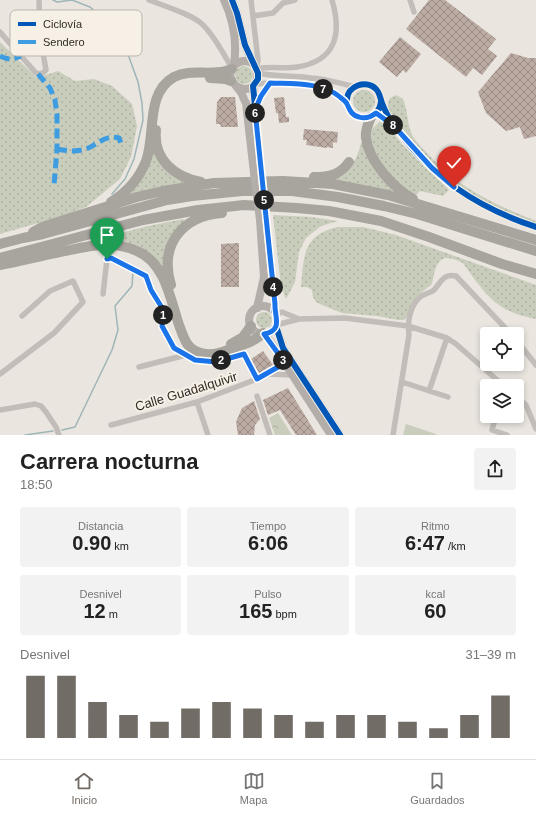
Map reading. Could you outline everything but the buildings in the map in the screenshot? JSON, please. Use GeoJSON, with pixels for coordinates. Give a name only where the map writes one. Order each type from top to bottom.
{"type":"FeatureCollection","features":[{"type":"Feature","properties":{"kind":"highway"},"geometry":{"type":"LineString","coordinates":[[100,209],[129,189],[137,178],[146,160],[156,102],[161,89],[169,80],[184,74],[221,72],[233,67]]}},
{"type":"Feature","properties":{"kind":"highway"},"geometry":{"type":"LineString","coordinates":[[214,183],[187,179],[176,173],[161,156],[157,147],[155,134],[159,103],[164,92],[171,84],[182,79],[216,78],[233,83]]}},
{"type":"Feature","properties":{"kind":"highway"},"geometry":{"type":"LineString","coordinates":[[373,115],[367,128],[366,138],[370,150],[378,164],[397,187],[423,204]]}},
{"type":"Feature","properties":{"kind":"highway"},"geometry":{"type":"LineString","coordinates":[[283,181],[296,178],[336,175],[344,169],[349,162]]}},
{"type":"Feature","properties":{"kind":"highway"},"geometry":{"type":"LineString","coordinates":[[23,238],[42,227],[162,191],[214,183],[283,181],[333,184],[388,195],[423,204],[536,240]]}},
{"type":"Feature","properties":{"kind":"highway"},"geometry":{"type":"LineString","coordinates":[[0,244],[43,234],[168,200],[242,191],[286,191],[338,197],[384,206],[417,214],[536,251]]}},
{"type":"Feature","properties":{"kind":"highway"},"geometry":{"type":"LineString","coordinates":[[0,258],[142,220],[174,213],[244,205],[329,211],[381,221],[502,264],[536,274]]}},
{"type":"Feature","properties":{"kind":"highway"},"geometry":{"type":"LineString","coordinates":[[251,326],[243,337],[219,348],[206,349],[192,341],[186,330],[168,275],[169,254],[174,240],[179,233],[194,220],[214,214],[244,212],[268,207]]}},
{"type":"Feature","properties":{"kind":"highway"},"geometry":{"type":"LineString","coordinates":[[0,266],[91,246],[111,244],[128,247],[139,251],[155,264],[166,285],[183,336],[189,346],[194,350],[206,354],[220,354],[258,339],[263,334]]}},
{"type":"Feature","properties":{"kind":"main road"},"geometry":{"type":"LineString","coordinates":[[224,0],[229,12],[236,41],[236,52],[230,74],[233,83],[242,94],[247,111],[258,173]]}},
{"type":"Feature","properties":{"kind":"main road"},"geometry":{"type":"LineString","coordinates":[[232,0],[245,45],[256,68],[258,79],[254,85],[245,89],[233,83]]}},
{"type":"Feature","properties":{"kind":"main road"},"geometry":{"type":"LineString","coordinates":[[233,67],[243,61],[256,68]]}},
{"type":"Feature","properties":{"kind":"main road"},"geometry":{"type":"LineString","coordinates":[[254,85],[258,173],[275,312],[277,318],[276,326],[283,348],[340,435]]}},
{"type":"Feature","properties":{"kind":"main road"},"geometry":{"type":"LineString","coordinates":[[257,308],[264,277],[263,220]]}},
{"type":"Feature","properties":{"kind":"main road"},"geometry":{"type":"LineString","coordinates":[[275,312],[266,306],[253,310],[250,316],[251,326],[256,331],[263,334],[285,363],[331,435]]}},
{"type":"Feature","properties":{"kind":"main road"},"geometry":{"type":"LineString","coordinates":[[263,334],[270,332],[276,326]]}},
{"type":"Feature","properties":{"kind":"street"},"geometry":{"type":"LineString","coordinates":[[39,0],[39,10]]}},
{"type":"Feature","properties":{"kind":"street"},"geometry":{"type":"LineString","coordinates":[[149,0],[174,10],[203,25],[217,42],[233,67]]}},
{"type":"Feature","properties":{"kind":"street"},"geometry":{"type":"LineString","coordinates":[[251,0],[258,60],[256,68]]}},
{"type":"Feature","properties":{"kind":"street"},"geometry":{"type":"LineString","coordinates":[[253,16],[273,13],[283,3],[295,0]]}},
{"type":"Feature","properties":{"kind":"street"},"geometry":{"type":"LineString","coordinates":[[256,68],[296,67],[316,62],[325,57],[330,49],[336,33],[335,12],[332,0]]}},
{"type":"Feature","properties":{"kind":"street"},"geometry":{"type":"LineString","coordinates":[[410,0],[414,12]]}},
{"type":"Feature","properties":{"kind":"street"},"geometry":{"type":"LineString","coordinates":[[0,32],[10,43]]}},
{"type":"Feature","properties":{"kind":"street"},"geometry":{"type":"LineString","coordinates":[[21,56],[38,74],[43,73],[46,70],[44,56]]}},
{"type":"Feature","properties":{"kind":"street"},"geometry":{"type":"LineString","coordinates":[[256,68],[271,76],[310,77],[354,87],[365,84],[373,86],[378,92],[394,126],[423,159],[454,187],[494,210],[536,227]]}},
{"type":"Feature","properties":{"kind":"street"},"geometry":{"type":"LineString","coordinates":[[254,85],[270,83],[306,85],[333,92],[347,103]]}},
{"type":"Feature","properties":{"kind":"street"},"geometry":{"type":"LineString","coordinates":[[255,110],[261,96],[270,83]]}},
{"type":"Feature","properties":{"kind":"street"},"geometry":{"type":"LineString","coordinates":[[354,87],[349,92],[347,103],[350,112],[355,116],[359,118],[373,115],[379,108],[381,101]]}},
{"type":"Feature","properties":{"kind":"street"},"geometry":{"type":"LineString","coordinates":[[373,115],[394,126]]}},
{"type":"Feature","properties":{"kind":"street"},"geometry":{"type":"LineString","coordinates":[[103,294],[107,259],[111,258],[146,276],[151,290],[164,311],[162,326],[174,348],[195,360],[216,362],[244,354],[257,379]]}},
{"type":"Feature","properties":{"kind":"street"},"geometry":{"type":"LineString","coordinates":[[393,435],[409,334],[408,322],[413,307],[419,298],[432,291],[445,276],[452,275],[459,278],[504,327]]}},
{"type":"Feature","properties":{"kind":"street"},"geometry":{"type":"LineString","coordinates":[[0,374],[54,334],[83,302],[73,281],[50,291],[22,316]]}},
{"type":"Feature","properties":{"kind":"street"},"geometry":{"type":"LineString","coordinates":[[275,312],[282,312],[299,319]]}},
{"type":"Feature","properties":{"kind":"street"},"geometry":{"type":"LineString","coordinates":[[276,326],[299,319],[345,318],[408,326],[447,338],[496,379]]}},
{"type":"Feature","properties":{"kind":"street"},"geometry":{"type":"LineString","coordinates":[[429,390],[447,338]]}},
{"type":"Feature","properties":{"kind":"street"},"geometry":{"type":"LineString","coordinates":[[524,350],[536,365]]}},
{"type":"Feature","properties":{"kind":"street"},"geometry":{"type":"LineString","coordinates":[[139,367],[186,356]]}},
{"type":"Feature","properties":{"kind":"street","name":"Calle Guadalquivir"},"geometry":{"type":"LineString","coordinates":[[111,425],[197,402],[257,379],[285,363]]}},
{"type":"Feature","properties":{"kind":"street"},"geometry":{"type":"LineString","coordinates":[[266,374],[292,375]]}},
{"type":"Feature","properties":{"kind":"street"},"geometry":{"type":"LineString","coordinates":[[402,382],[448,397]]}},
{"type":"Feature","properties":{"kind":"street"},"geometry":{"type":"LineString","coordinates":[[257,396],[270,435]]}},
{"type":"Feature","properties":{"kind":"street"},"geometry":{"type":"LineString","coordinates":[[197,402],[208,435]]}},
{"type":"Feature","properties":{"kind":"street"},"geometry":{"type":"LineString","coordinates":[[524,403],[536,429]]}},
{"type":"Feature","properties":{"kind":"street"},"geometry":{"type":"LineString","coordinates":[[0,410],[35,404],[41,406],[56,427],[58,435]]}},
{"type":"Feature","properties":{"kind":"street"},"geometry":{"type":"LineString","coordinates":[[494,423],[492,430],[507,435]]}},
{"type":"Feature","properties":{"kind":"green space"},"geometry":{"type":"Polygon","coordinates":[[[0,42],[10,52],[10,56],[14,56],[37,78],[58,71],[75,81],[94,79],[112,86],[132,104],[137,126],[131,157],[120,179],[86,207],[66,215],[0,234],[0,42]]]}},
{"type":"Feature","properties":{"kind":"green space"},"geometry":{"type":"Polygon","coordinates":[[[244,66],[250,69],[253,75],[250,81],[244,84],[238,81],[235,75],[238,69],[244,66]]]}},
{"type":"Feature","properties":{"kind":"green space"},"geometry":{"type":"Polygon","coordinates":[[[364,90],[372,93],[375,101],[372,109],[364,112],[356,109],[353,101],[356,93],[364,90]]]}},
{"type":"Feature","properties":{"kind":"green space"},"geometry":{"type":"Polygon","coordinates":[[[396,95],[403,99],[409,126],[415,140],[439,166],[478,194],[536,221],[536,224],[482,200],[458,185],[435,166],[392,118],[388,108],[388,103],[390,98],[396,95]]]}},
{"type":"Feature","properties":{"kind":"green space"},"geometry":{"type":"Polygon","coordinates":[[[380,121],[391,130],[402,144],[449,190],[443,196],[420,191],[415,196],[405,190],[393,178],[381,162],[372,145],[372,130],[380,121]]]}},
{"type":"Feature","properties":{"kind":"green space"},"geometry":{"type":"Polygon","coordinates":[[[362,142],[392,191],[332,180],[351,165],[357,157],[362,142]]]}},
{"type":"Feature","properties":{"kind":"green space"},"geometry":{"type":"Polygon","coordinates":[[[155,148],[186,183],[127,195],[155,148]]]}},
{"type":"Feature","properties":{"kind":"green space"},"geometry":{"type":"Polygon","coordinates":[[[273,215],[311,217],[338,221],[321,226],[306,238],[299,252],[295,282],[286,299],[281,286],[273,215]]]}},
{"type":"Feature","properties":{"kind":"green space"},"geometry":{"type":"Polygon","coordinates":[[[183,219],[185,220],[184,222],[174,232],[165,249],[163,270],[141,247],[123,241],[98,239],[148,226],[183,219]]]}},
{"type":"Feature","properties":{"kind":"green space"},"geometry":{"type":"Polygon","coordinates":[[[338,227],[363,227],[396,235],[536,285],[536,319],[511,312],[501,306],[485,292],[463,263],[447,258],[440,261],[434,272],[432,284],[413,301],[408,315],[404,320],[342,313],[322,305],[316,302],[313,297],[312,290],[307,287],[301,287],[303,266],[307,249],[311,242],[317,236],[326,231],[338,227]]]}},
{"type":"Feature","properties":{"kind":"green space"},"geometry":{"type":"Polygon","coordinates":[[[261,312],[267,312],[272,317],[270,326],[267,328],[261,328],[256,323],[256,317],[261,312]]]}},
{"type":"Feature","properties":{"kind":"green space"},"geometry":{"type":"Polygon","coordinates":[[[278,413],[292,435],[275,435],[269,418],[278,413]]]}},
{"type":"Feature","properties":{"kind":"green space"},"geometry":{"type":"Polygon","coordinates":[[[406,424],[436,434],[436,435],[403,435],[406,424]]]}},
{"type":"Feature","properties":{"kind":"waterway"},"geometry":{"type":"LineString","coordinates":[[53,0],[57,2],[72,0],[90,7],[93,10]]}},
{"type":"Feature","properties":{"kind":"waterway"},"geometry":{"type":"LineString","coordinates":[[112,194],[125,179],[134,159],[143,120],[142,103],[138,82],[129,56]]}},
{"type":"Feature","properties":{"kind":"waterway"},"geometry":{"type":"LineString","coordinates":[[62,430],[75,427],[112,350],[118,330],[115,306],[132,286],[133,271]]}},
{"type":"Feature","properties":{"kind":"waterway"},"geometry":{"type":"LineString","coordinates":[[25,435],[53,431]]}},
{"type":"Feature","properties":{"kind":"marked path"},"geometry":{"type":"LineString","coordinates":[[0,56],[10,59],[21,56]]}},
{"type":"Feature","properties":{"kind":"marked path"},"geometry":{"type":"LineString","coordinates":[[38,74],[50,88],[55,100],[57,115],[57,149],[54,185]]}},
{"type":"Feature","properties":{"kind":"marked path"},"geometry":{"type":"LineString","coordinates":[[57,149],[72,151],[82,150],[110,137],[119,138],[122,146]]}},
{"type":"Feature","properties":{"kind":"cycle path"},"geometry":{"type":"LineString","coordinates":[[232,0],[245,45],[258,73],[258,79],[253,86],[275,304],[274,311],[277,318],[276,326],[283,348],[340,435]]}},
{"type":"Feature","properties":{"kind":"cycle path"},"geometry":{"type":"LineString","coordinates":[[381,101],[379,109],[375,114],[363,118],[357,117],[352,113],[348,108],[347,100],[350,91],[354,88],[362,84],[372,86],[378,92],[389,118],[395,127],[440,176],[475,200],[514,219],[536,227]]}},
{"type":"Feature","properties":{"kind":"route"},"geometry":{"type":"LineString","coordinates":[[107,259],[111,258],[146,276],[151,290],[164,311],[162,326],[174,348],[195,360],[216,362],[244,354],[257,379],[285,363],[264,334],[273,329],[276,325],[277,318],[274,311],[275,304],[255,110],[261,96],[270,83],[306,85],[326,89],[337,94],[347,103],[350,112],[359,118],[371,117],[376,113],[394,126],[419,155],[444,180],[454,187]]}}]}
